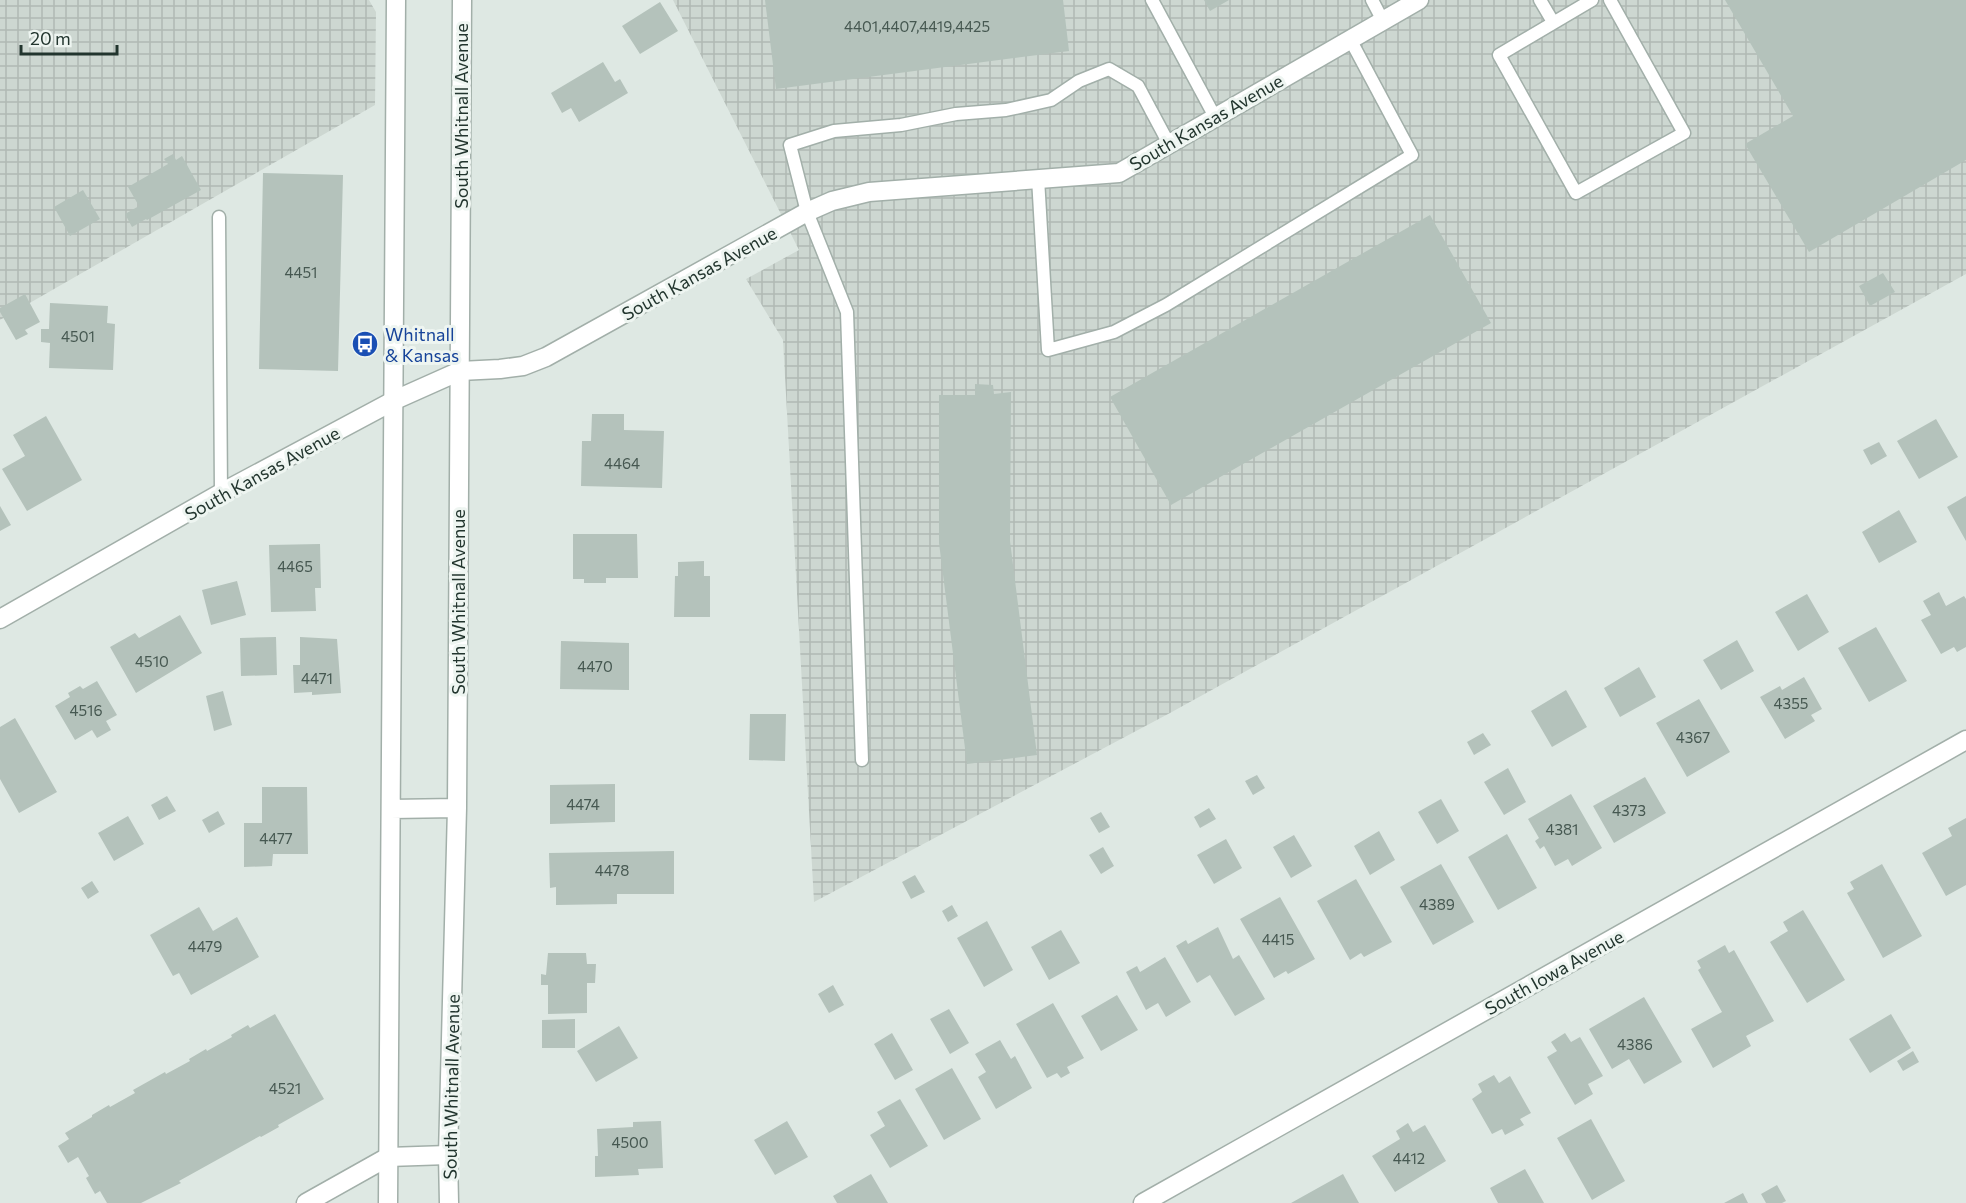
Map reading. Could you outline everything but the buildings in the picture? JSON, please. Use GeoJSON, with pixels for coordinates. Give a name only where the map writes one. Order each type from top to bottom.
{"type":"FeatureCollection","features":[{"type":"Feature","properties":{"kind":"street"},"geometry":{"type":"LineString","coordinates":[[388,1203],[396,0]]}},
{"type":"Feature","properties":{"kind":"street","name":"South Whitnall Avenue"},"geometry":{"type":"LineString","coordinates":[[449,1203],[448,1155],[457,808],[462,0]]}},
{"type":"Feature","properties":{"kind":"street","name":"South Kansas Avenue"},"geometry":{"type":"LineString","coordinates":[[0,620],[221,493],[395,400],[460,371],[523,366],[546,357],[807,212],[832,201],[869,192],[1119,172],[1419,0]]}},
{"type":"Feature","properties":{"kind":"street","name":"South Iowa Avenue"},"geometry":{"type":"LineString","coordinates":[[1143,1203],[1966,740]]}},
{"type":"Feature","properties":{"kind":"street"},"geometry":{"type":"LineString","coordinates":[[391,809],[457,808]]}},
{"type":"Feature","properties":{"kind":"street"},"geometry":{"type":"LineString","coordinates":[[306,1203],[388,1157],[448,1155]]}},
{"type":"Feature","properties":{"kind":"lane"},"geometry":{"type":"LineString","coordinates":[[1152,0],[1215,117]]}},
{"type":"Feature","properties":{"kind":"lane"},"geometry":{"type":"LineString","coordinates":[[1372,0],[1383,21]]}},
{"type":"Feature","properties":{"kind":"lane"},"geometry":{"type":"LineString","coordinates":[[1540,0],[1553,22]]}},
{"type":"Feature","properties":{"kind":"lane"},"geometry":{"type":"LineString","coordinates":[[1592,0],[1499,55],[1576,193],[1684,133],[1610,0]]}},
{"type":"Feature","properties":{"kind":"lane"},"geometry":{"type":"LineString","coordinates":[[1038,178],[1048,350],[1114,332],[1145,316],[1412,155],[1350,39]]}},
{"type":"Feature","properties":{"kind":"lane"},"geometry":{"type":"LineString","coordinates":[[862,760],[847,312],[807,212],[790,145],[834,131],[901,125],[956,114],[1006,111],[1051,100],[1079,81],[1109,69],[1138,86],[1169,144]]}},
{"type":"Feature","properties":{"kind":"lane"},"geometry":{"type":"LineString","coordinates":[[219,217],[221,493]]}},
{"type":"Feature","properties":{"kind":"shaded area"},"geometry":{"type":"Polygon","coordinates":[[[0,0],[369,0],[376,12],[375,105],[0,320],[0,0]]]}},
{"type":"Feature","properties":{"kind":"shaded area"},"geometry":{"type":"Polygon","coordinates":[[[673,0],[1966,0],[1966,274],[1170,713],[814,902],[783,340],[746,279],[799,250],[673,0]]]}},
{"type":"Feature","properties":{"kind":"place","name":"Whitnall & Kansas"},"geometry":{"type":"Point","coordinates":[365,344]}}]}
